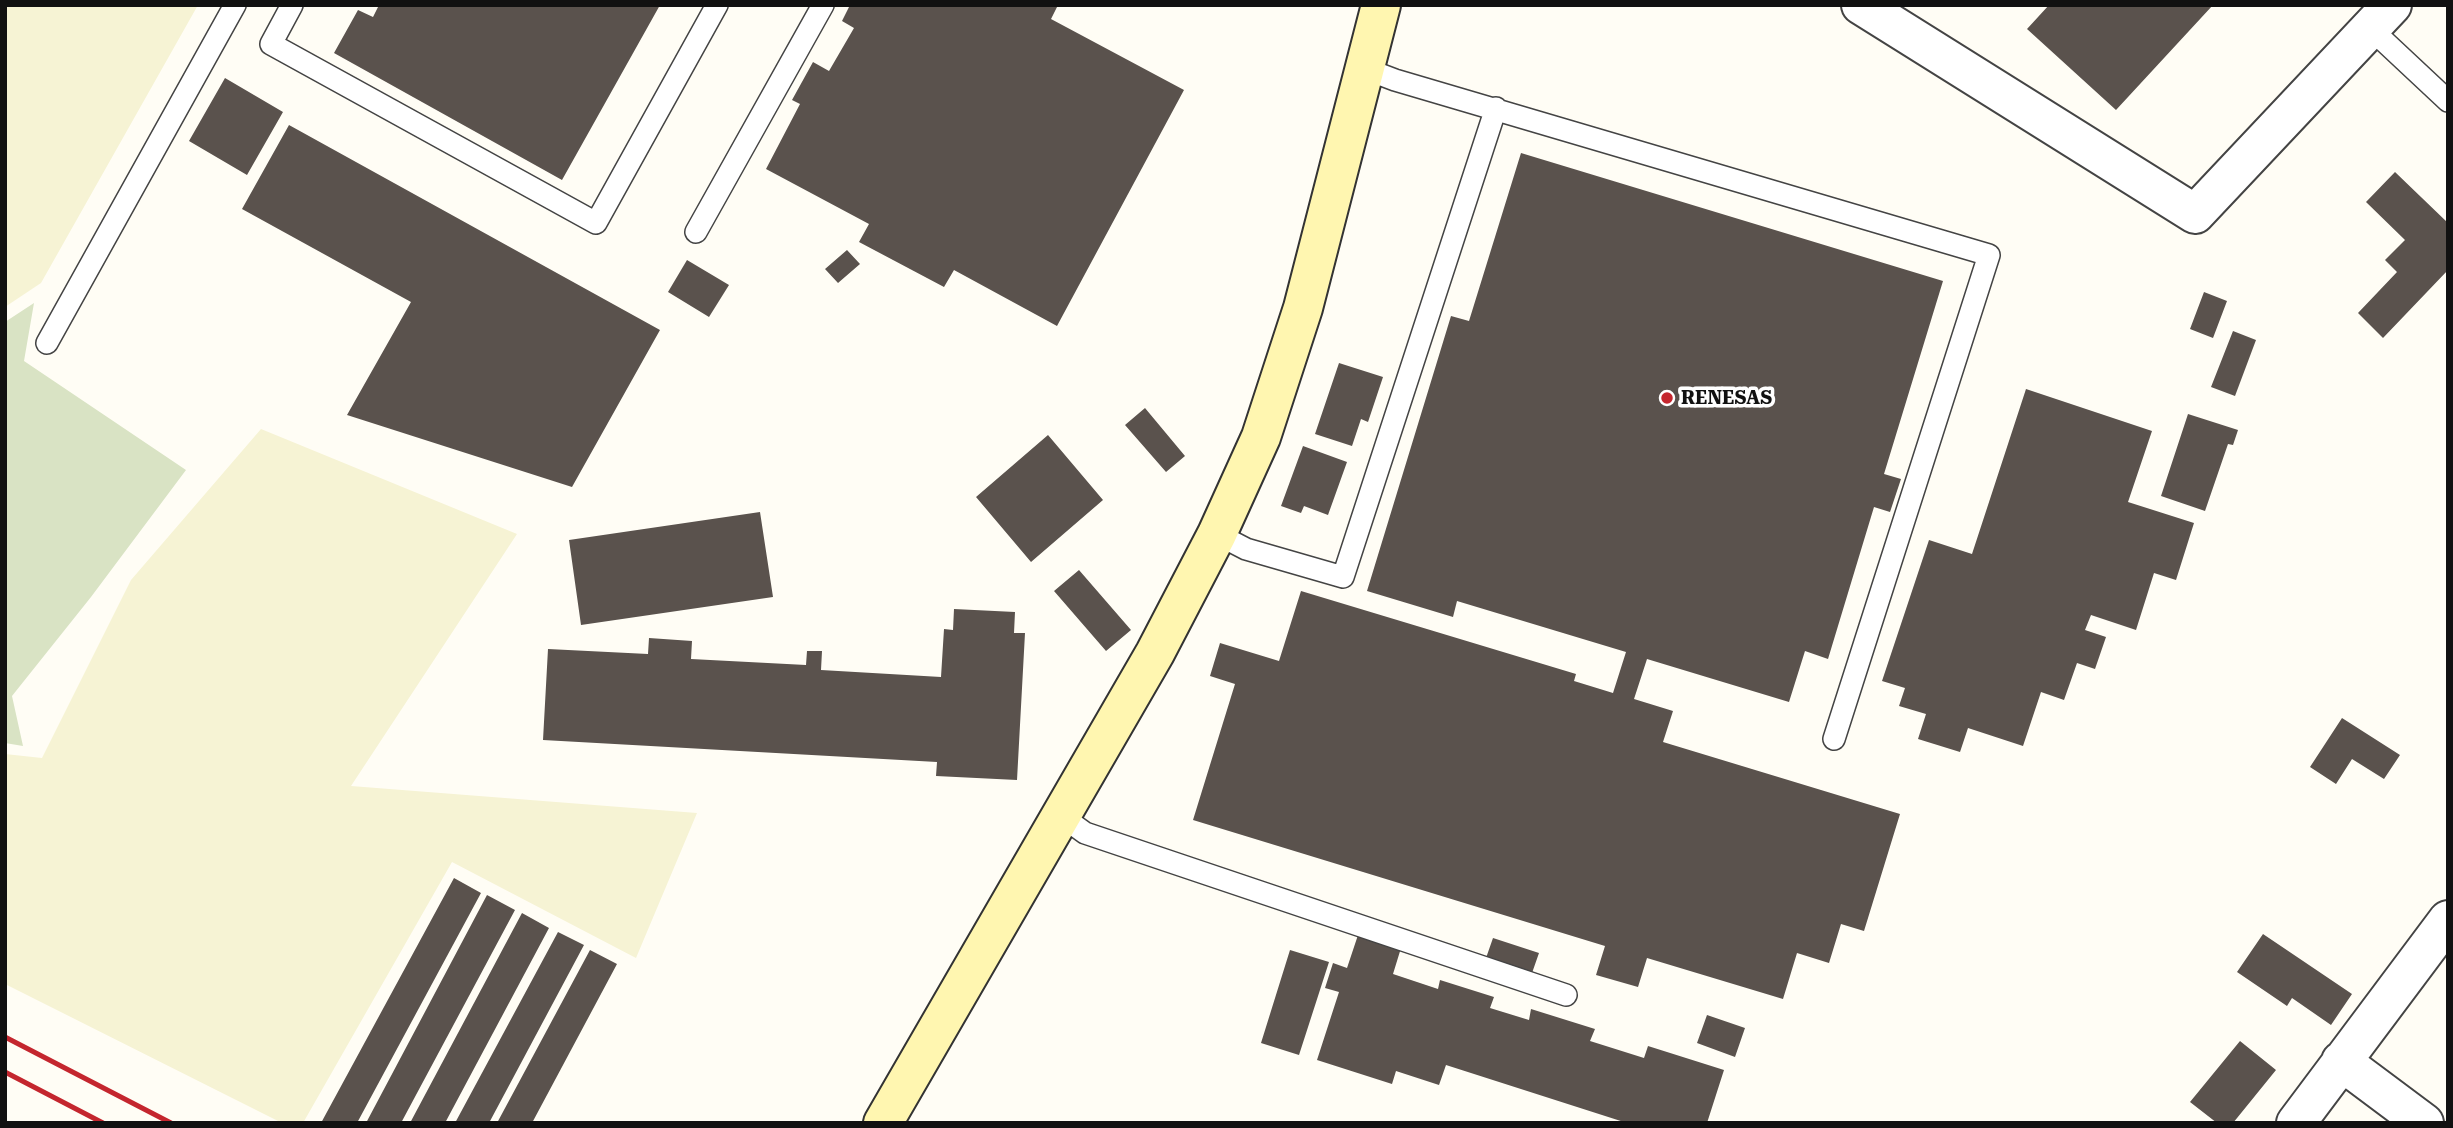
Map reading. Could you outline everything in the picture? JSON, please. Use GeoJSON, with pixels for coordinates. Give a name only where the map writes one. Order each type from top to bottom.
{"type":"FeatureCollection","features":[{"type":"Feature","properties":{"kind":"street"},"geometry":{"type":"LineString","coordinates":[[883,1123],[1155,653],[1217,534],[1261,437],[1303,308],[1381,5]]}},
{"type":"Feature","properties":{"kind":"street"},"geometry":{"type":"LineString","coordinates":[[1861,5],[2195,214],[2381,17]]}},
{"type":"Feature","properties":{"kind":"street"},"geometry":{"type":"LineString","coordinates":[[2296,1123],[2448,920]]}},
{"type":"Feature","properties":{"kind":"street"},"geometry":{"type":"LineString","coordinates":[[2341,1061],[2424,1123]]}},
{"type":"Feature","properties":{"kind":"lane"},"geometry":{"type":"LineString","coordinates":[[47,343],[235,5]]}},
{"type":"Feature","properties":{"kind":"lane"},"geometry":{"type":"LineString","coordinates":[[292,5],[271,44],[596,223],[717,5]]}},
{"type":"Feature","properties":{"kind":"lane"},"geometry":{"type":"LineString","coordinates":[[696,232],[823,5]]}},
{"type":"Feature","properties":{"kind":"lane"},"geometry":{"type":"LineString","coordinates":[[2381,17],[2448,101]]}},
{"type":"Feature","properties":{"kind":"lane"},"geometry":{"type":"LineString","coordinates":[[1366,69],[1395,80],[1989,256],[1834,739]]}},
{"type":"Feature","properties":{"kind":"lane"},"geometry":{"type":"LineString","coordinates":[[1217,534],[1246,548],[1343,578],[1496,108]]}},
{"type":"Feature","properties":{"kind":"lane"},"geometry":{"type":"LineString","coordinates":[[1060,815],[1085,833],[1566,995]]}},
{"type":"Feature","properties":{"kind":"shaded area"},"geometry":{"type":"Polygon","coordinates":[[[5,5],[198,5],[41,283],[5,307],[5,5]]]}},
{"type":"Feature","properties":{"kind":"shaded area"},"geometry":{"type":"Polygon","coordinates":[[[261,429],[517,534],[351,786],[697,813],[636,958],[452,862],[303,1123],[282,1123],[5,984],[5,754],[42,758],[131,580],[261,429]]]}},
{"type":"Feature","properties":{"kind":"green space"},"geometry":{"type":"Polygon","coordinates":[[[34,303],[24,361],[186,470],[91,597],[12,696],[23,746],[5,743],[5,322],[34,303]]]}},
{"type":"Feature","properties":{"kind":"building"},"geometry":{"type":"Polygon","coordinates":[[[379,5],[660,5],[562,180],[334,53],[358,10],[373,17],[379,5]]]}},
{"type":"Feature","properties":{"kind":"building"},"geometry":{"type":"Polygon","coordinates":[[[850,5],[1058,5],[1051,19],[1184,90],[1057,326],[954,270],[944,287],[859,242],[869,224],[766,169],[800,104],[792,100],[813,62],[829,71],[854,28],[842,21],[850,5]]]}},
{"type":"Feature","properties":{"kind":"building"},"geometry":{"type":"Polygon","coordinates":[[[2049,5],[2213,5],[2116,110],[2027,29],[2049,5]]]}},
{"type":"Feature","properties":{"kind":"building"},"geometry":{"type":"Polygon","coordinates":[[[225,78],[283,112],[247,175],[189,141],[225,78]]]}},
{"type":"Feature","properties":{"kind":"building"},"geometry":{"type":"Polygon","coordinates":[[[289,125],[660,330],[572,487],[347,415],[411,302],[242,209],[289,125]]]}},
{"type":"Feature","properties":{"kind":"building"},"geometry":{"type":"Polygon","coordinates":[[[1521,153],[1943,281],[1884,474],[1901,479],[1890,512],[1874,507],[1828,659],[1805,651],[1789,702],[1647,659],[1634,699],[1673,711],[1663,742],[1900,814],[1864,931],[1841,924],[1829,963],[1797,953],[1783,999],[1647,958],[1638,987],[1596,975],[1605,946],[1193,820],[1235,684],[1210,676],[1220,643],[1279,661],[1301,591],[1576,674],[1574,681],[1613,693],[1626,652],[1457,601],[1453,617],[1367,591],[1451,316],[1469,321],[1521,153]]]}},
{"type":"Feature","properties":{"kind":"building"},"geometry":{"type":"Polygon","coordinates":[[[2395,172],[2448,223],[2448,270],[2383,338],[2358,313],[2397,272],[2385,260],[2405,240],[2366,202],[2395,172]]]}},
{"type":"Feature","properties":{"kind":"building"},"geometry":{"type":"Polygon","coordinates":[[[847,250],[860,264],[838,283],[825,269],[847,250]]]}},
{"type":"Feature","properties":{"kind":"building"},"geometry":{"type":"Polygon","coordinates":[[[687,260],[729,285],[709,317],[668,292],[687,260]]]}},
{"type":"Feature","properties":{"kind":"building"},"geometry":{"type":"Polygon","coordinates":[[[2204,292],[2227,301],[2213,338],[2190,329],[2204,292]]]}},
{"type":"Feature","properties":{"kind":"building"},"geometry":{"type":"Polygon","coordinates":[[[2233,331],[2256,340],[2235,396],[2211,387],[2233,331]]]}},
{"type":"Feature","properties":{"kind":"building"},"geometry":{"type":"Polygon","coordinates":[[[1339,363],[1383,377],[1368,422],[1361,419],[1352,446],[1315,434],[1339,363]]]}},
{"type":"Feature","properties":{"kind":"building"},"geometry":{"type":"Polygon","coordinates":[[[2026,389],[2152,431],[2128,502],[2194,523],[2176,580],[2154,573],[2136,630],[2091,615],[2085,630],[2106,637],[2095,669],[2077,663],[2064,700],[2041,692],[2023,746],[1968,728],[1960,752],[1918,739],[1926,714],[1899,706],[1905,688],[1882,681],[1929,540],[1972,554],[2026,389]]]}},
{"type":"Feature","properties":{"kind":"building"},"geometry":{"type":"Polygon","coordinates":[[[1145,408],[1185,456],[1166,472],[1125,425],[1145,408]]]}},
{"type":"Feature","properties":{"kind":"building"},"geometry":{"type":"Polygon","coordinates":[[[2188,414],[2238,430],[2233,445],[2228,444],[2205,511],[2161,496],[2188,414]]]}},
{"type":"Feature","properties":{"kind":"building"},"geometry":{"type":"Polygon","coordinates":[[[1048,435],[1103,500],[1031,562],[976,497],[1048,435]]]}},
{"type":"Feature","properties":{"kind":"building"},"geometry":{"type":"Polygon","coordinates":[[[1303,446],[1347,462],[1328,515],[1304,506],[1301,513],[1281,506],[1303,446]]]}},
{"type":"Feature","properties":{"kind":"building"},"geometry":{"type":"Polygon","coordinates":[[[760,512],[773,597],[581,625],[569,540],[760,512]]]}},
{"type":"Feature","properties":{"kind":"building"},"geometry":{"type":"Polygon","coordinates":[[[1079,570],[1131,630],[1106,651],[1054,591],[1079,570]]]}},
{"type":"Feature","properties":{"kind":"building"},"geometry":{"type":"Polygon","coordinates":[[[954,609],[1015,612],[1014,633],[1025,633],[1017,780],[936,776],[937,762],[543,740],[548,649],[648,654],[649,638],[692,641],[691,659],[806,665],[807,651],[822,651],[821,670],[941,677],[944,629],[953,630],[954,609]]]}},
{"type":"Feature","properties":{"kind":"building"},"geometry":{"type":"Polygon","coordinates":[[[2342,718],[2400,755],[2384,779],[2352,759],[2336,784],[2310,767],[2342,718]]]}},
{"type":"Feature","properties":{"kind":"building"},"geometry":{"type":"Polygon","coordinates":[[[454,878],[481,893],[357,1123],[321,1123],[454,878]]]}},
{"type":"Feature","properties":{"kind":"building"},"geometry":{"type":"Polygon","coordinates":[[[487,895],[515,910],[401,1123],[366,1123],[487,895]]]}},
{"type":"Feature","properties":{"kind":"building"},"geometry":{"type":"Polygon","coordinates":[[[522,913],[549,928],[445,1123],[410,1123],[522,913]]]}},
{"type":"Feature","properties":{"kind":"building"},"geometry":{"type":"Polygon","coordinates":[[[558,932],[584,945],[489,1123],[455,1123],[558,932]]]}},
{"type":"Feature","properties":{"kind":"building"},"geometry":{"type":"Polygon","coordinates":[[[2263,934],[2352,994],[2331,1025],[2292,998],[2287,1006],[2237,972],[2263,934]]]}},
{"type":"Feature","properties":{"kind":"building"},"geometry":{"type":"Polygon","coordinates":[[[1358,935],[1401,948],[1393,974],[1438,989],[1440,980],[1494,997],[1490,1008],[1529,1020],[1531,1009],[1595,1029],[1590,1041],[1644,1058],[1648,1046],[1724,1070],[1707,1123],[1627,1123],[1446,1065],[1439,1085],[1396,1071],[1392,1084],[1317,1060],[1339,992],[1325,988],[1333,963],[1347,968],[1358,935]]]}},
{"type":"Feature","properties":{"kind":"building"},"geometry":{"type":"Polygon","coordinates":[[[1493,938],[1539,953],[1532,973],[1486,958],[1493,938]]]}},
{"type":"Feature","properties":{"kind":"building"},"geometry":{"type":"Polygon","coordinates":[[[590,950],[617,964],[532,1123],[497,1123],[590,950]]]}},
{"type":"Feature","properties":{"kind":"building"},"geometry":{"type":"Polygon","coordinates":[[[1290,950],[1329,962],[1299,1055],[1261,1043],[1290,950]]]}},
{"type":"Feature","properties":{"kind":"building"},"geometry":{"type":"Polygon","coordinates":[[[1707,1015],[1745,1028],[1735,1057],[1697,1043],[1707,1015]]]}},
{"type":"Feature","properties":{"kind":"building"},"geometry":{"type":"Polygon","coordinates":[[[2240,1041],[2276,1070],[2233,1123],[2217,1123],[2190,1102],[2240,1041]]]}},
{"type":"Feature","properties":{"kind":"railway"},"geometry":{"type":"LineString","coordinates":[[5,1037],[171,1123]]}},
{"type":"Feature","properties":{"kind":"railway"},"geometry":{"type":"LineString","coordinates":[[5,1072],[103,1123]]}},
{"type":"Feature","properties":{"kind":"place","name":"RENESAS"},"geometry":{"type":"Point","coordinates":[1667,398]}}]}
